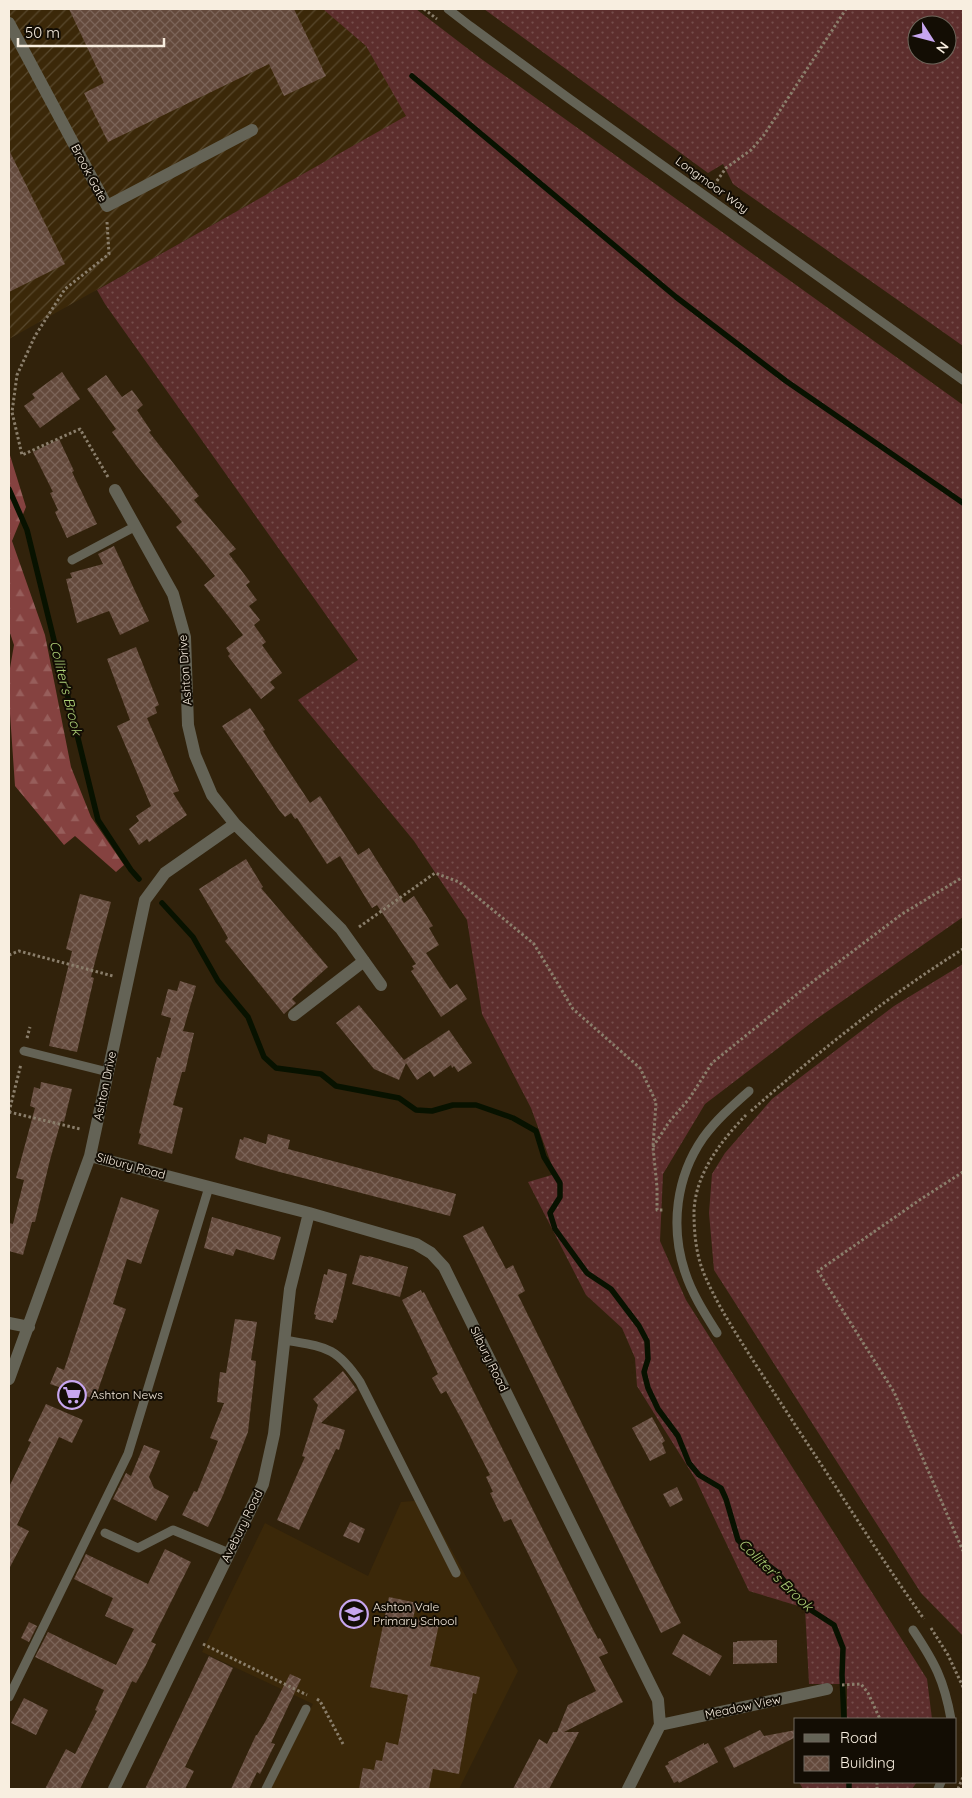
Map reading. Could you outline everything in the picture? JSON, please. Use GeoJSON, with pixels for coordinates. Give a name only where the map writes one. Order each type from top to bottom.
{"type":"FeatureCollection","features":[{"type":"Feature","properties":{"kind":"street","name":"Brook Gate"},"geometry":{"type":"LineString","coordinates":[[9,23],[106,206],[252,130]]}},
{"type":"Feature","properties":{"kind":"street","name":"Ashton Drive"},"geometry":{"type":"LineString","coordinates":[[115,490],[173,594],[185,637],[188,725],[196,755],[212,795],[235,824],[346,936],[381,985]]}},
{"type":"Feature","properties":{"kind":"street","name":"Ashton Drive"},"geometry":{"type":"LineString","coordinates":[[9,1379],[90,1156],[145,900],[166,873],[235,824]]}},
{"type":"Feature","properties":{"kind":"street"},"geometry":{"type":"LineString","coordinates":[[294,1015],[364,961]]}},
{"type":"Feature","properties":{"kind":"street","name":"Silbury Road"},"geometry":{"type":"LineString","coordinates":[[90,1156],[308,1213],[416,1244],[432,1253],[444,1267],[658,1700],[660,1725]]}},
{"type":"Feature","properties":{"kind":"street","name":"Avebury Road"},"geometry":{"type":"LineString","coordinates":[[114,1789],[263,1484],[274,1434],[290,1289],[308,1213]]}},
{"type":"Feature","properties":{"kind":"street"},"geometry":{"type":"LineString","coordinates":[[9,1323],[29,1327]]}},
{"type":"Feature","properties":{"kind":"street","name":"Meadow View"},"geometry":{"type":"LineString","coordinates":[[660,1725],[827,1688]]}},
{"type":"Feature","properties":{"kind":"street"},"geometry":{"type":"LineString","coordinates":[[628,1789],[660,1725]]}},
{"type":"Feature","properties":{"kind":"lane","name":"Longmoor Way"},"geometry":{"type":"LineString","coordinates":[[448,9],[706,197],[963,380]]}},
{"type":"Feature","properties":{"kind":"lane"},"geometry":{"type":"LineString","coordinates":[[72,560],[136,526]]}},
{"type":"Feature","properties":{"kind":"lane"},"geometry":{"type":"LineString","coordinates":[[24,1052],[108,1072]]}},
{"type":"Feature","properties":{"kind":"lane"},"geometry":{"type":"LineString","coordinates":[[717,1333],[706,1316],[685,1274],[680,1257],[676,1210],[681,1184],[694,1152],[716,1122],[748,1091]]}},
{"type":"Feature","properties":{"kind":"lane"},"geometry":{"type":"LineString","coordinates":[[9,1697],[128,1454],[209,1187]]}},
{"type":"Feature","properties":{"kind":"lane"},"geometry":{"type":"LineString","coordinates":[[284,1340],[324,1347],[349,1365],[360,1382],[456,1573]]}},
{"type":"Feature","properties":{"kind":"lane"},"geometry":{"type":"LineString","coordinates":[[105,1533],[138,1548],[173,1530],[229,1553]]}},
{"type":"Feature","properties":{"kind":"lane"},"geometry":{"type":"LineString","coordinates":[[913,1630],[942,1679],[951,1718]]}},
{"type":"Feature","properties":{"kind":"lane"},"geometry":{"type":"LineString","coordinates":[[266,1789],[306,1709]]}},
{"type":"Feature","properties":{"kind":"path"},"geometry":{"type":"LineString","coordinates":[[706,197],[726,168],[751,150],[764,135],[846,9]]}},
{"type":"Feature","properties":{"kind":"path"},"geometry":{"type":"LineString","coordinates":[[106,206],[109,254],[64,290],[35,336],[17,375],[12,412],[22,455],[80,429],[115,490]]}},
{"type":"Feature","properties":{"kind":"path"},"geometry":{"type":"LineString","coordinates":[[346,936],[435,873],[458,882],[534,944],[573,1009],[640,1068],[656,1102],[653,1147],[657,1210],[676,1210],[694,1213]]}},
{"type":"Feature","properties":{"kind":"path"},"geometry":{"type":"LineString","coordinates":[[653,1147],[712,1063],[807,986],[902,914],[963,877]]}},
{"type":"Feature","properties":{"kind":"path"},"geometry":{"type":"LineString","coordinates":[[963,949],[911,983],[829,1045],[746,1115],[717,1150],[707,1167],[699,1188],[694,1213],[699,1258],[704,1275],[717,1301],[780,1402],[936,1635],[961,1676],[963,1687]]}},
{"type":"Feature","properties":{"kind":"path"},"geometry":{"type":"LineString","coordinates":[[9,955],[18,952],[100,971],[128,981]]}},
{"type":"Feature","properties":{"kind":"path"},"geometry":{"type":"LineString","coordinates":[[30,1027],[9,1112],[95,1132]]}},
{"type":"Feature","properties":{"kind":"path"},"geometry":{"type":"LineString","coordinates":[[963,1172],[818,1271],[894,1392],[963,1551]]}},
{"type":"Feature","properties":{"kind":"path"},"geometry":{"type":"LineString","coordinates":[[189,1636],[320,1700],[343,1744]]}},
{"type":"Feature","properties":{"kind":"path"},"geometry":{"type":"LineString","coordinates":[[848,1684],[861,1684],[868,1693],[880,1718]]}},
{"type":"Feature","properties":{"kind":"path"},"geometry":{"type":"LineString","coordinates":[[958,1789],[963,1777]]}},
{"type":"Feature","properties":{"kind":"shaded area"},"geometry":{"type":"Polygon","coordinates":[[[9,9],[324,9],[366,46],[407,116],[9,339],[9,9]]]}},
{"type":"Feature","properties":{"kind":"shaded area"},"geometry":{"type":"Polygon","coordinates":[[[323,9],[416,9],[480,58],[963,405],[963,917],[815,1020],[705,1104],[663,1174],[660,1241],[686,1300],[927,1679],[932,1718],[847,1718],[847,1684],[809,1684],[805,1608],[749,1591],[696,1480],[637,1386],[635,1358],[622,1328],[586,1295],[528,1182],[555,1174],[531,1108],[482,1014],[467,920],[414,841],[298,700],[358,660],[105,304],[97,290],[406,116],[366,46],[323,9]]]}},
{"type":"Feature","properties":{"kind":"shaded area"},"geometry":{"type":"Polygon","coordinates":[[[484,9],[963,9],[963,346],[733,184],[723,164],[708,173],[484,9]]]}},
{"type":"Feature","properties":{"kind":"shaded area"},"geometry":{"type":"Polygon","coordinates":[[[963,964],[963,1636],[921,1593],[714,1270],[709,1213],[712,1174],[725,1153],[772,1099],[894,1006],[963,964]]]}},
{"type":"Feature","properties":{"kind":"shaded area","name":"Ashton Vale Primary School"},"geometry":{"type":"Polygon","coordinates":[[[424,1500],[518,1671],[459,1789],[270,1789],[313,1704],[202,1652],[265,1523],[368,1576],[401,1502],[424,1500]]]}},
{"type":"Feature","properties":{"kind":"shaded area"},"geometry":{"type":"Polygon","coordinates":[[[800,1783],[916,1783],[912,1789],[803,1789],[800,1783]]]}},
{"type":"Feature","properties":{"kind":"green space"},"geometry":{"type":"Polygon","coordinates":[[[9,452],[26,507],[12,541],[45,635],[71,767],[91,817],[124,865],[116,872],[75,836],[64,845],[15,786],[9,699],[9,674],[14,645],[9,630],[9,452]]]}},
{"type":"Feature","properties":{"kind":"building"},"geometry":{"type":"Polygon","coordinates":[[[69,9],[294,9],[326,76],[284,96],[269,64],[108,142],[84,93],[104,83],[69,9]]]}},
{"type":"Feature","properties":{"kind":"building"},"geometry":{"type":"Polygon","coordinates":[[[9,150],[65,264],[9,292],[9,150]]]}},
{"type":"Feature","properties":{"kind":"building"},"geometry":{"type":"Polygon","coordinates":[[[62,372],[80,399],[40,428],[24,406],[35,398],[32,394],[62,372]]]}},
{"type":"Feature","properties":{"kind":"building"},"geometry":{"type":"Polygon","coordinates":[[[106,375],[122,397],[132,390],[143,405],[137,410],[151,431],[149,432],[199,496],[194,500],[236,549],[229,554],[250,582],[246,585],[257,600],[249,606],[260,620],[254,625],[266,642],[262,645],[282,673],[270,682],[275,688],[261,699],[228,656],[230,654],[226,648],[243,635],[204,585],[215,576],[176,527],[182,522],[112,432],[116,429],[87,389],[106,375]]]}},
{"type":"Feature","properties":{"kind":"building"},"geometry":{"type":"Polygon","coordinates":[[[59,439],[74,471],[72,472],[97,524],[67,538],[55,512],[58,510],[50,493],[53,492],[33,452],[59,439]]]}},
{"type":"Feature","properties":{"kind":"building"},"geometry":{"type":"Polygon","coordinates":[[[114,546],[149,621],[120,635],[109,611],[77,623],[66,579],[72,578],[70,573],[103,564],[98,554],[114,546]]]}},
{"type":"Feature","properties":{"kind":"building"},"geometry":{"type":"Polygon","coordinates":[[[136,647],[159,705],[155,707],[157,713],[147,718],[179,791],[173,793],[187,815],[149,842],[147,839],[139,845],[129,829],[139,821],[136,816],[151,806],[117,726],[130,720],[107,659],[136,647]]]}},
{"type":"Feature","properties":{"kind":"building"},"geometry":{"type":"Polygon","coordinates":[[[250,708],[310,803],[320,796],[358,855],[369,848],[404,903],[414,896],[433,926],[429,928],[439,945],[426,953],[450,989],[457,984],[467,999],[441,1017],[411,971],[414,969],[412,966],[416,964],[377,905],[372,908],[340,856],[327,864],[297,818],[295,819],[291,813],[285,817],[222,726],[250,708]]]}},
{"type":"Feature","properties":{"kind":"building"},"geometry":{"type":"Polygon","coordinates":[[[246,859],[263,887],[261,888],[328,967],[292,999],[296,1003],[284,1014],[225,941],[228,938],[199,889],[246,859]]]}},
{"type":"Feature","properties":{"kind":"building"},"geometry":{"type":"Polygon","coordinates":[[[80,894],[111,902],[91,977],[94,978],[77,1052],[49,1046],[72,951],[66,949],[80,894]]]}},
{"type":"Feature","properties":{"kind":"building"},"geometry":{"type":"Polygon","coordinates":[[[180,981],[196,986],[183,1031],[194,1033],[185,1072],[182,1072],[173,1105],[183,1108],[172,1154],[138,1144],[157,1057],[160,1058],[171,1018],[161,1015],[168,989],[177,991],[180,981]]]}},
{"type":"Feature","properties":{"kind":"building"},"geometry":{"type":"Polygon","coordinates":[[[359,1005],[404,1060],[449,1030],[472,1063],[458,1072],[451,1065],[434,1077],[430,1071],[417,1080],[406,1063],[399,1080],[374,1069],[336,1023],[359,1005]]]}},
{"type":"Feature","properties":{"kind":"building"},"geometry":{"type":"Polygon","coordinates":[[[41,1082],[72,1089],[64,1122],[61,1121],[50,1160],[35,1222],[32,1222],[23,1255],[9,1251],[9,1223],[13,1224],[24,1180],[16,1178],[35,1108],[30,1106],[34,1087],[40,1089],[41,1082]]]}},
{"type":"Feature","properties":{"kind":"building"},"geometry":{"type":"Polygon","coordinates":[[[268,1134],[290,1140],[288,1149],[456,1194],[450,1216],[276,1171],[235,1158],[240,1139],[243,1140],[244,1137],[266,1144],[268,1134]]]}},
{"type":"Feature","properties":{"kind":"building"},"geometry":{"type":"Polygon","coordinates":[[[121,1197],[159,1210],[141,1264],[127,1259],[113,1304],[126,1309],[95,1399],[50,1384],[57,1367],[64,1370],[121,1197]]]}},
{"type":"Feature","properties":{"kind":"building"},"geometry":{"type":"Polygon","coordinates":[[[212,1217],[281,1237],[274,1260],[236,1249],[233,1256],[204,1248],[212,1217]]]}},
{"type":"Feature","properties":{"kind":"building"},"geometry":{"type":"Polygon","coordinates":[[[483,1226],[506,1269],[513,1265],[525,1291],[518,1295],[681,1623],[661,1633],[463,1236],[483,1226]]]}},
{"type":"Feature","properties":{"kind":"building"},"geometry":{"type":"Polygon","coordinates":[[[360,1255],[408,1267],[400,1297],[352,1284],[360,1255]]]}},
{"type":"Feature","properties":{"kind":"building"},"geometry":{"type":"Polygon","coordinates":[[[328,1269],[347,1274],[336,1320],[334,1319],[333,1323],[315,1319],[316,1315],[314,1314],[324,1274],[327,1275],[328,1269]]]}},
{"type":"Feature","properties":{"kind":"building"},"geometry":{"type":"Polygon","coordinates":[[[421,1290],[422,1293],[424,1292],[584,1612],[598,1639],[600,1638],[608,1653],[599,1657],[623,1702],[564,1732],[579,1732],[549,1789],[513,1789],[539,1739],[547,1744],[553,1732],[557,1732],[568,1705],[596,1691],[511,1519],[504,1522],[490,1493],[493,1492],[486,1477],[490,1475],[464,1424],[446,1391],[441,1394],[432,1378],[438,1374],[402,1300],[421,1290]]]}},
{"type":"Feature","properties":{"kind":"building"},"geometry":{"type":"Polygon","coordinates":[[[235,1319],[257,1322],[251,1360],[256,1361],[248,1432],[208,1527],[182,1515],[194,1491],[197,1492],[218,1441],[210,1438],[224,1403],[217,1402],[220,1372],[226,1373],[235,1319]]]}},
{"type":"Feature","properties":{"kind":"building"},"geometry":{"type":"Polygon","coordinates":[[[343,1371],[357,1390],[321,1423],[345,1430],[339,1450],[336,1449],[299,1530],[277,1520],[305,1457],[302,1456],[318,1405],[313,1399],[343,1371]]]}},
{"type":"Feature","properties":{"kind":"building"},"geometry":{"type":"Polygon","coordinates":[[[46,1404],[83,1420],[72,1443],[59,1437],[17,1525],[29,1531],[9,1569],[9,1487],[31,1442],[28,1441],[46,1404]]]}},
{"type":"Feature","properties":{"kind":"building"},"geometry":{"type":"Polygon","coordinates":[[[652,1417],[665,1441],[662,1443],[666,1453],[650,1461],[632,1428],[652,1417]]]}},
{"type":"Feature","properties":{"kind":"building"},"geometry":{"type":"Polygon","coordinates":[[[144,1445],[160,1451],[149,1477],[154,1488],[169,1496],[156,1521],[113,1499],[126,1473],[131,1476],[144,1445]]]}},
{"type":"Feature","properties":{"kind":"building"},"geometry":{"type":"Polygon","coordinates":[[[677,1487],[683,1500],[670,1507],[663,1494],[677,1487]]]}},
{"type":"Feature","properties":{"kind":"building"},"geometry":{"type":"Polygon","coordinates":[[[350,1522],[365,1529],[359,1543],[343,1536],[350,1522]]]}},
{"type":"Feature","properties":{"kind":"building"},"geometry":{"type":"Polygon","coordinates":[[[165,1549],[191,1562],[151,1642],[156,1644],[145,1667],[136,1683],[132,1681],[80,1789],[45,1789],[66,1749],[75,1754],[97,1711],[95,1710],[104,1690],[35,1657],[48,1632],[116,1665],[134,1629],[105,1616],[113,1598],[74,1579],[86,1554],[148,1584],[165,1549]]]}},
{"type":"Feature","properties":{"kind":"building"},"geometry":{"type":"Polygon","coordinates":[[[389,1597],[417,1603],[413,1618],[439,1624],[430,1666],[480,1677],[476,1694],[473,1693],[459,1774],[433,1769],[429,1789],[359,1789],[363,1768],[374,1770],[376,1760],[382,1761],[386,1742],[398,1745],[408,1695],[370,1687],[389,1597]]]}},
{"type":"Feature","properties":{"kind":"building"},"geometry":{"type":"Polygon","coordinates":[[[29,1622],[37,1626],[29,1642],[21,1638],[29,1622]]]}},
{"type":"Feature","properties":{"kind":"building"},"geometry":{"type":"Polygon","coordinates":[[[683,1634],[722,1656],[710,1676],[672,1654],[683,1634]]]}},
{"type":"Feature","properties":{"kind":"building"},"geometry":{"type":"Polygon","coordinates":[[[777,1640],[777,1663],[733,1664],[733,1642],[777,1640]]]}},
{"type":"Feature","properties":{"kind":"building"},"geometry":{"type":"Polygon","coordinates":[[[209,1656],[233,1668],[185,1767],[194,1771],[185,1789],[145,1789],[209,1656]]]}},
{"type":"Feature","properties":{"kind":"building"},"geometry":{"type":"Polygon","coordinates":[[[290,1674],[301,1679],[271,1743],[275,1744],[260,1774],[257,1772],[249,1789],[231,1789],[256,1735],[265,1722],[290,1674]]]}},
{"type":"Feature","properties":{"kind":"building"},"geometry":{"type":"Polygon","coordinates":[[[24,1698],[48,1710],[36,1735],[11,1723],[24,1698]]]}},
{"type":"Feature","properties":{"kind":"building"},"geometry":{"type":"Polygon","coordinates":[[[760,1730],[764,1736],[794,1730],[794,1738],[734,1768],[724,1748],[760,1730]]]}},
{"type":"Feature","properties":{"kind":"building"},"geometry":{"type":"Polygon","coordinates":[[[704,1743],[704,1745],[708,1743],[718,1762],[679,1783],[678,1781],[674,1783],[665,1766],[669,1764],[668,1762],[704,1743]]]}},
{"type":"Feature","properties":{"kind":"waterway"},"geometry":{"type":"LineString","coordinates":[[412,76],[676,297],[786,381],[963,503]]}},
{"type":"Feature","properties":{"kind":"waterway","name":"Colliter's Brook"},"geometry":{"type":"LineString","coordinates":[[9,489],[27,530],[98,820],[139,879]]}},
{"type":"Feature","properties":{"kind":"waterway","name":"Colliter's Brook"},"geometry":{"type":"LineString","coordinates":[[162,903],[193,937],[218,981],[248,1017],[264,1057],[276,1068],[321,1074],[336,1086],[399,1098],[416,1110],[432,1111],[453,1105],[476,1105],[513,1118],[536,1131],[544,1157],[560,1183],[560,1197],[550,1213],[555,1229],[587,1273],[611,1289],[639,1326],[647,1341],[648,1359],[644,1372],[648,1388],[658,1409],[678,1436],[689,1463],[699,1475],[721,1488],[738,1540],[749,1551],[777,1572],[803,1605],[834,1625],[843,1648],[844,1718]]}},
{"type":"Feature","properties":{"kind":"waterway","name":"Colliter's Brook"},"geometry":{"type":"LineString","coordinates":[[849,1783],[849,1789]]}},
{"type":"Feature","properties":{"kind":"place","name":"Ashton News"},"geometry":{"type":"Point","coordinates":[72,1395]}},
{"type":"Feature","properties":{"kind":"place","name":"Ashton Vale Primary School"},"geometry":{"type":"Point","coordinates":[354,1614]}}]}
